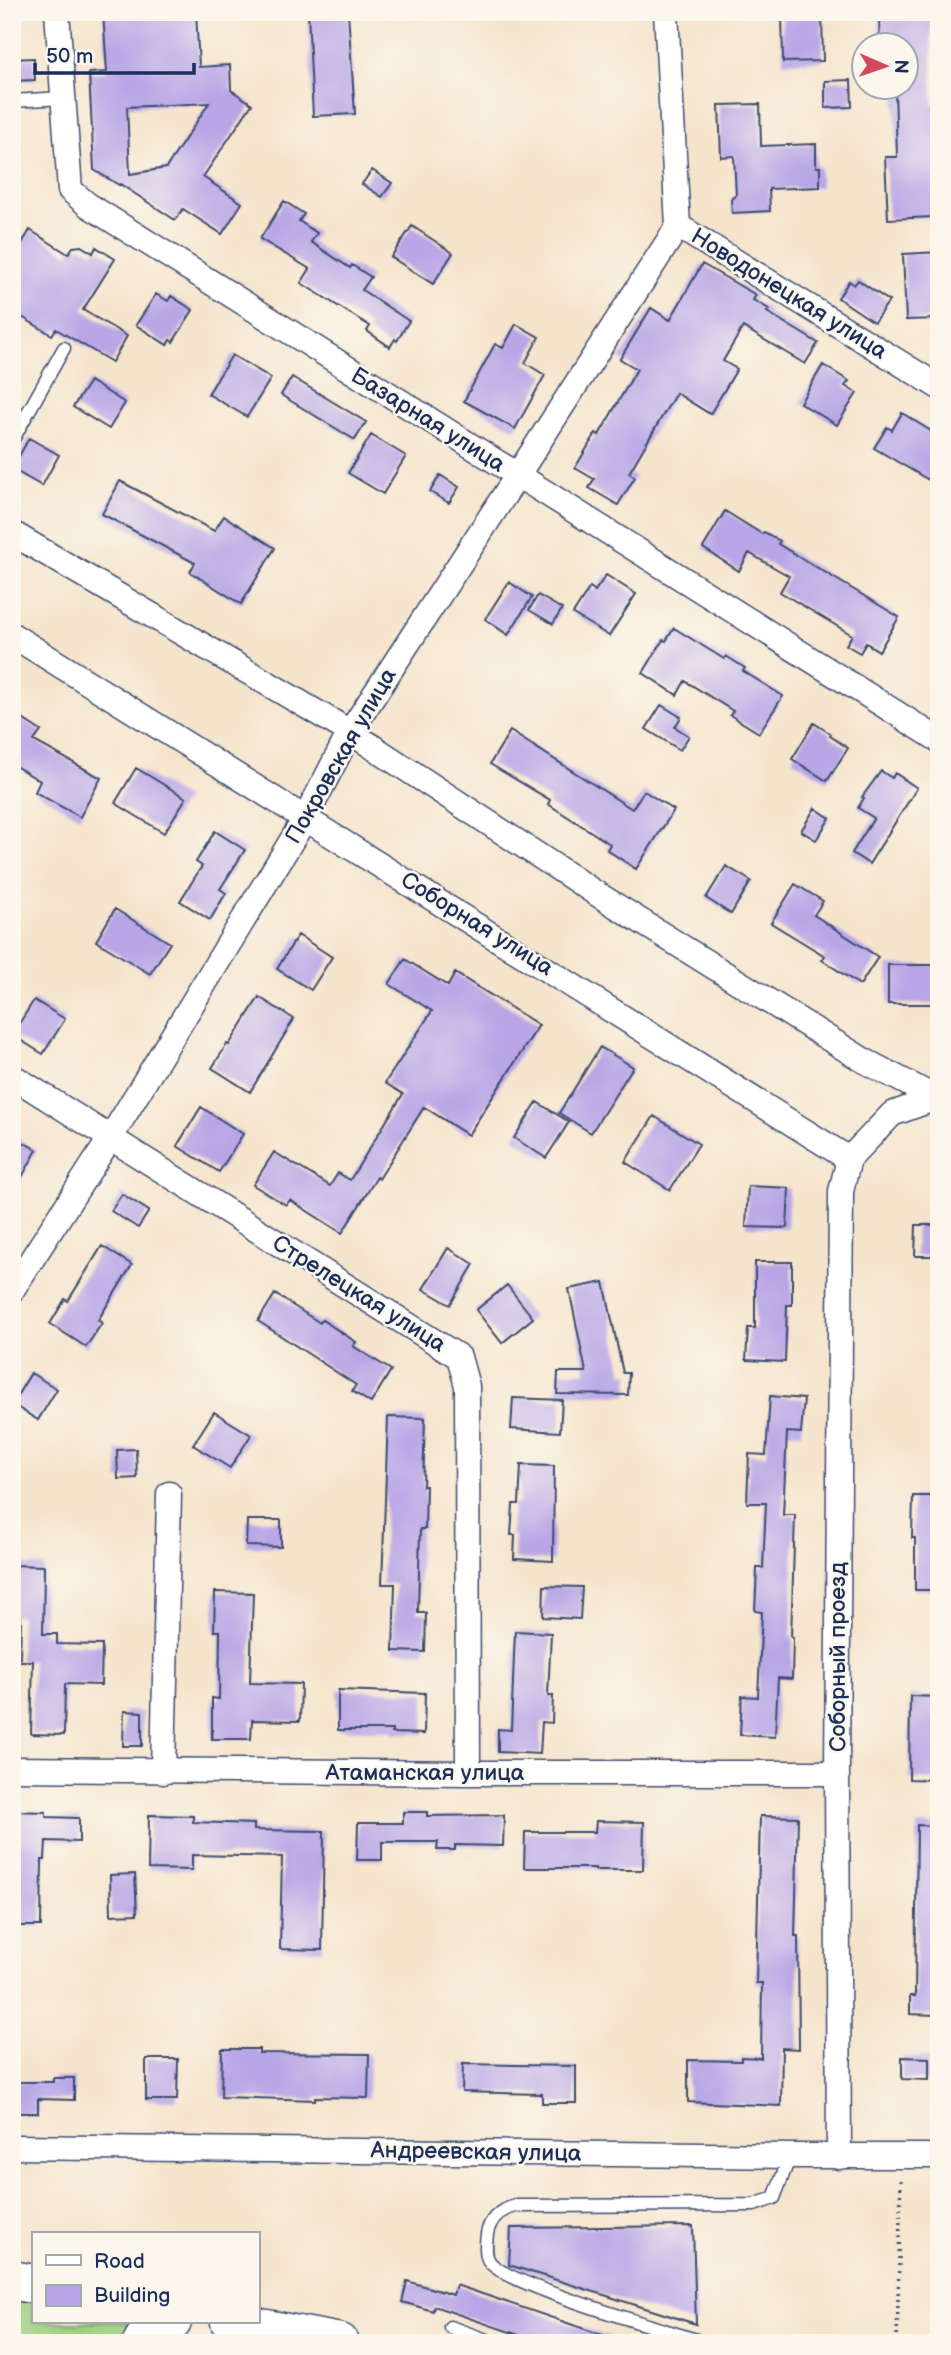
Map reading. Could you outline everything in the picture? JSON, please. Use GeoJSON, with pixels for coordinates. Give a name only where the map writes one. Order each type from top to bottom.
{"type":"FeatureCollection","features":[{"type":"Feature","properties":{"kind":"highway"},"geometry":{"type":"LineString","coordinates":[[12,2280],[32,2284]]}},
{"type":"Feature","properties":{"kind":"highway"},"geometry":{"type":"LineString","coordinates":[[142,2343],[169,2324]]}},
{"type":"Feature","properties":{"kind":"highway"},"geometry":{"type":"LineString","coordinates":[[240,2324],[340,2343]]}},
{"type":"Feature","properties":{"kind":"street","name":"Базарная улица"},"geometry":{"type":"LineString","coordinates":[[57,12],[70,190],[88,205],[939,740]]}},
{"type":"Feature","properties":{"kind":"street","name":"Новодонецкая улица"},"geometry":{"type":"LineString","coordinates":[[666,12],[678,226],[939,387]]}},
{"type":"Feature","properties":{"kind":"street","name":"Покровская улица"},"geometry":{"type":"LineString","coordinates":[[12,1290],[111,1137],[306,817],[350,732],[678,226]]}},
{"type":"Feature","properties":{"kind":"street"},"geometry":{"type":"LineString","coordinates":[[12,533],[350,732],[594,892],[863,1060],[936,1097]]}},
{"type":"Feature","properties":{"kind":"street","name":"Соборная улица"},"geometry":{"type":"LineString","coordinates":[[12,635],[849,1158]]}},
{"type":"Feature","properties":{"kind":"street","name":"Стрелецкая улица"},"geometry":{"type":"LineString","coordinates":[[12,1076],[459,1357],[467,1386],[468,1773]]}},
{"type":"Feature","properties":{"kind":"street"},"geometry":{"type":"LineString","coordinates":[[849,1158],[892,1114],[936,1097]]}},
{"type":"Feature","properties":{"kind":"street","name":"Соборный проезд"},"geometry":{"type":"LineString","coordinates":[[839,2157],[837,1773],[841,1191],[849,1158]]}},
{"type":"Feature","properties":{"kind":"street"},"geometry":{"type":"LineString","coordinates":[[163,1772],[169,1494]]}},
{"type":"Feature","properties":{"kind":"street","name":"Атаманская улица"},"geometry":{"type":"LineString","coordinates":[[12,1769],[163,1772],[837,1773]]}},
{"type":"Feature","properties":{"kind":"street","name":"Андреевская улица"},"geometry":{"type":"LineString","coordinates":[[12,2147],[939,2156]]}},
{"type":"Feature","properties":{"kind":"lane"},"geometry":{"type":"LineString","coordinates":[[12,101],[63,98]]}},
{"type":"Feature","properties":{"kind":"lane"},"geometry":{"type":"LineString","coordinates":[[12,441],[64,348]]}},
{"type":"Feature","properties":{"kind":"lane"},"geometry":{"type":"LineString","coordinates":[[706,2343],[547,2292],[501,2272],[489,2261],[487,2249],[487,2233],[494,2217],[502,2210],[515,2206],[754,2205],[774,2198],[790,2156]]}},
{"type":"Feature","properties":{"kind":"lane"},"geometry":{"type":"LineString","coordinates":[[450,2327],[495,2343]]}},
{"type":"Feature","properties":{"kind":"path"},"geometry":{"type":"LineString","coordinates":[[897,2343],[901,2157]]}},
{"type":"Feature","properties":{"kind":"green space"},"geometry":{"type":"Polygon","coordinates":[[[12,2297],[32,2300],[32,2324],[137,2324],[133,2343],[12,2343],[12,2297]]]}},
{"type":"Feature","properties":{"kind":"building"},"geometry":{"type":"Polygon","coordinates":[[[103,12],[196,12],[199,67],[230,65],[231,90],[252,104],[203,177],[242,203],[222,234],[183,209],[175,220],[94,170],[89,73],[107,72],[103,12]],[[209,103],[127,107],[130,174],[166,168],[209,103]]]}},
{"type":"Feature","properties":{"kind":"building"},"geometry":{"type":"Polygon","coordinates":[[[308,12],[348,12],[355,114],[313,116],[308,12]]]}},
{"type":"Feature","properties":{"kind":"building"},"geometry":{"type":"Polygon","coordinates":[[[782,12],[822,12],[823,61],[783,62],[782,12]]]}},
{"type":"Feature","properties":{"kind":"building"},"geometry":{"type":"Polygon","coordinates":[[[879,12],[931,12],[933,105],[938,104],[939,134],[939,205],[934,205],[934,217],[888,219],[885,157],[897,157],[895,102],[920,102],[920,32],[880,32],[879,12]]]}},
{"type":"Feature","properties":{"kind":"building"},"geometry":{"type":"Polygon","coordinates":[[[34,58],[35,80],[12,81],[12,59],[34,58]]]}},
{"type":"Feature","properties":{"kind":"building"},"geometry":{"type":"Polygon","coordinates":[[[850,80],[852,107],[825,108],[825,81],[850,80]]]}},
{"type":"Feature","properties":{"kind":"building"},"geometry":{"type":"Polygon","coordinates":[[[760,104],[761,146],[816,144],[816,167],[820,167],[820,187],[769,189],[770,211],[732,213],[731,199],[736,195],[734,156],[721,157],[719,105],[760,104]]]}},
{"type":"Feature","properties":{"kind":"building"},"geometry":{"type":"Polygon","coordinates":[[[372,170],[392,183],[382,197],[362,184],[372,170]]]}},
{"type":"Feature","properties":{"kind":"building"},"geometry":{"type":"Polygon","coordinates":[[[284,201],[304,214],[299,221],[317,233],[311,242],[350,268],[352,265],[371,277],[362,290],[409,321],[397,341],[395,339],[390,347],[367,331],[370,326],[301,283],[310,269],[260,239],[284,201]]]}},
{"type":"Feature","properties":{"kind":"building"},"geometry":{"type":"Polygon","coordinates":[[[412,226],[453,253],[433,284],[391,257],[412,226]]]}},
{"type":"Feature","properties":{"kind":"building"},"geometry":{"type":"Polygon","coordinates":[[[30,230],[68,254],[73,247],[81,246],[93,253],[96,247],[115,259],[83,310],[127,336],[112,362],[56,329],[52,335],[12,311],[12,260],[30,230]]]}},
{"type":"Feature","properties":{"kind":"building"},"geometry":{"type":"Polygon","coordinates":[[[939,252],[939,319],[906,320],[903,254],[939,252]]]}},
{"type":"Feature","properties":{"kind":"building"},"geometry":{"type":"Polygon","coordinates":[[[702,264],[756,295],[753,300],[769,309],[767,312],[818,343],[805,364],[743,327],[723,361],[737,369],[710,414],[676,393],[629,473],[635,477],[618,505],[589,488],[594,479],[575,468],[596,433],[599,435],[637,369],[620,359],[651,308],[670,320],[702,264]]]}},
{"type":"Feature","properties":{"kind":"building"},"geometry":{"type":"Polygon","coordinates":[[[858,280],[889,301],[874,322],[838,298],[849,281],[854,285],[858,280]]]}},
{"type":"Feature","properties":{"kind":"building"},"geometry":{"type":"Polygon","coordinates":[[[156,294],[168,301],[171,296],[193,310],[173,342],[170,340],[167,345],[136,325],[156,294]]]}},
{"type":"Feature","properties":{"kind":"building"},"geometry":{"type":"Polygon","coordinates":[[[516,324],[539,337],[525,363],[545,375],[515,429],[464,401],[495,344],[503,348],[516,324]]]}},
{"type":"Feature","properties":{"kind":"building"},"geometry":{"type":"Polygon","coordinates":[[[232,355],[271,378],[247,417],[208,394],[232,355]]]}},
{"type":"Feature","properties":{"kind":"building"},"geometry":{"type":"Polygon","coordinates":[[[823,365],[849,381],[845,386],[857,393],[837,425],[800,403],[823,365]]]}},
{"type":"Feature","properties":{"kind":"building"},"geometry":{"type":"Polygon","coordinates":[[[292,377],[366,422],[355,440],[281,395],[292,377]]]}},
{"type":"Feature","properties":{"kind":"building"},"geometry":{"type":"Polygon","coordinates":[[[90,381],[125,403],[109,429],[73,407],[90,381]]]}},
{"type":"Feature","properties":{"kind":"building"},"geometry":{"type":"Polygon","coordinates":[[[902,413],[939,436],[939,486],[874,448],[887,427],[892,430],[902,413]]]}},
{"type":"Feature","properties":{"kind":"building"},"geometry":{"type":"Polygon","coordinates":[[[371,435],[406,456],[383,494],[348,473],[371,435]]]}},
{"type":"Feature","properties":{"kind":"building"},"geometry":{"type":"Polygon","coordinates":[[[29,438],[59,455],[42,486],[12,469],[29,438]]]}},
{"type":"Feature","properties":{"kind":"building"},"geometry":{"type":"Polygon","coordinates":[[[440,475],[459,487],[449,503],[430,492],[440,475]]]}},
{"type":"Feature","properties":{"kind":"building"},"geometry":{"type":"Polygon","coordinates":[[[120,481],[214,531],[224,516],[275,548],[241,604],[190,572],[195,563],[102,514],[120,481]]]}},
{"type":"Feature","properties":{"kind":"building"},"geometry":{"type":"Polygon","coordinates":[[[725,511],[762,534],[764,532],[780,541],[778,544],[899,617],[879,651],[866,643],[860,653],[846,645],[852,635],[780,592],[789,576],[749,553],[739,571],[703,548],[725,511]]]}},
{"type":"Feature","properties":{"kind":"building"},"geometry":{"type":"Polygon","coordinates":[[[606,575],[636,594],[609,636],[573,614],[590,587],[595,591],[606,575]]]}},
{"type":"Feature","properties":{"kind":"building"},"geometry":{"type":"Polygon","coordinates":[[[509,582],[532,597],[508,635],[485,619],[509,582]]]}},
{"type":"Feature","properties":{"kind":"building"},"geometry":{"type":"Polygon","coordinates":[[[538,595],[562,609],[553,624],[529,610],[538,595]]]}},
{"type":"Feature","properties":{"kind":"building"},"geometry":{"type":"Polygon","coordinates":[[[674,628],[724,659],[726,656],[745,668],[743,671],[783,696],[759,733],[730,715],[733,711],[685,681],[677,695],[643,673],[663,640],[666,641],[674,628]]]}},
{"type":"Feature","properties":{"kind":"building"},"geometry":{"type":"Polygon","coordinates":[[[661,705],[681,717],[675,727],[689,736],[680,750],[646,729],[661,705]]]}},
{"type":"Feature","properties":{"kind":"building"},"geometry":{"type":"Polygon","coordinates":[[[21,718],[41,731],[34,741],[101,778],[80,817],[35,792],[40,781],[12,764],[12,733],[21,718]]]}},
{"type":"Feature","properties":{"kind":"building"},"geometry":{"type":"Polygon","coordinates":[[[814,723],[848,748],[827,781],[792,759],[814,723]]]}},
{"type":"Feature","properties":{"kind":"building"},"geometry":{"type":"Polygon","coordinates":[[[510,731],[632,809],[644,791],[674,810],[636,869],[607,850],[610,844],[548,804],[550,800],[490,764],[510,731]]]}},
{"type":"Feature","properties":{"kind":"building"},"geometry":{"type":"Polygon","coordinates":[[[136,768],[186,798],[164,833],[115,803],[136,768]]]}},
{"type":"Feature","properties":{"kind":"building"},"geometry":{"type":"Polygon","coordinates":[[[881,771],[892,778],[895,773],[917,788],[869,864],[852,853],[874,818],[858,808],[864,798],[862,797],[881,771]]]}},
{"type":"Feature","properties":{"kind":"building"},"geometry":{"type":"Polygon","coordinates":[[[815,808],[830,818],[816,840],[801,831],[815,808]]]}},
{"type":"Feature","properties":{"kind":"building"},"geometry":{"type":"Polygon","coordinates":[[[215,831],[245,850],[220,889],[226,893],[210,920],[180,901],[202,866],[196,862],[215,831]]]}},
{"type":"Feature","properties":{"kind":"building"},"geometry":{"type":"Polygon","coordinates":[[[726,866],[751,881],[731,914],[706,898],[726,866]]]}},
{"type":"Feature","properties":{"kind":"building"},"geometry":{"type":"Polygon","coordinates":[[[795,884],[823,901],[814,915],[878,957],[860,985],[822,960],[825,956],[771,923],[795,884]]]}},
{"type":"Feature","properties":{"kind":"building"},"geometry":{"type":"Polygon","coordinates":[[[115,909],[170,943],[150,974],[96,941],[115,909]]]}},
{"type":"Feature","properties":{"kind":"building"},"geometry":{"type":"Polygon","coordinates":[[[298,935],[332,957],[311,990],[277,969],[298,935]]]}},
{"type":"Feature","properties":{"kind":"building"},"geometry":{"type":"Polygon","coordinates":[[[405,959],[448,986],[455,973],[539,1025],[468,1135],[424,1107],[342,1233],[290,1200],[286,1205],[253,1185],[274,1152],[330,1186],[338,1173],[350,1180],[403,1094],[385,1083],[432,1011],[389,984],[405,959]]]}},
{"type":"Feature","properties":{"kind":"building"},"geometry":{"type":"Polygon","coordinates":[[[888,965],[939,965],[939,1004],[888,1004],[888,965]]]}},
{"type":"Feature","properties":{"kind":"building"},"geometry":{"type":"Polygon","coordinates":[[[259,997],[294,1019],[250,1092],[212,1068],[259,997]]]}},
{"type":"Feature","properties":{"kind":"building"},"geometry":{"type":"Polygon","coordinates":[[[34,1000],[65,1019],[43,1054],[12,1035],[34,1000]]]}},
{"type":"Feature","properties":{"kind":"building"},"geometry":{"type":"Polygon","coordinates":[[[600,1047],[633,1067],[591,1133],[559,1113],[600,1047]]]}},
{"type":"Feature","properties":{"kind":"building"},"geometry":{"type":"Polygon","coordinates":[[[537,1102],[569,1122],[546,1158],[514,1138],[537,1102]]]}},
{"type":"Feature","properties":{"kind":"building"},"geometry":{"type":"Polygon","coordinates":[[[201,1107],[243,1134],[219,1172],[177,1146],[201,1107]]]}},
{"type":"Feature","properties":{"kind":"building"},"geometry":{"type":"Polygon","coordinates":[[[654,1116],[699,1144],[670,1190],[625,1162],[654,1116]]]}},
{"type":"Feature","properties":{"kind":"building"},"geometry":{"type":"Polygon","coordinates":[[[12,1136],[37,1150],[12,1195],[12,1136]]]}},
{"type":"Feature","properties":{"kind":"building"},"geometry":{"type":"Polygon","coordinates":[[[748,1186],[789,1188],[787,1228],[746,1227],[748,1186]]]}},
{"type":"Feature","properties":{"kind":"building"},"geometry":{"type":"Polygon","coordinates":[[[122,1194],[149,1211],[138,1228],[111,1211],[122,1194]]]}},
{"type":"Feature","properties":{"kind":"building"},"geometry":{"type":"Polygon","coordinates":[[[916,1225],[939,1225],[939,1256],[915,1256],[916,1225]]]}},
{"type":"Feature","properties":{"kind":"building"},"geometry":{"type":"Polygon","coordinates":[[[102,1246],[132,1265],[98,1320],[102,1323],[86,1347],[50,1324],[65,1299],[68,1301],[102,1246]]]}},
{"type":"Feature","properties":{"kind":"building"},"geometry":{"type":"Polygon","coordinates":[[[448,1248],[474,1264],[450,1305],[423,1289],[448,1248]]]}},
{"type":"Feature","properties":{"kind":"building"},"geometry":{"type":"Polygon","coordinates":[[[755,1262],[792,1262],[792,1305],[787,1305],[785,1362],[746,1360],[748,1328],[755,1328],[755,1262]]]}},
{"type":"Feature","properties":{"kind":"building"},"geometry":{"type":"Polygon","coordinates":[[[604,1282],[623,1373],[629,1373],[628,1395],[557,1394],[558,1372],[586,1372],[569,1289],[604,1282]]]}},
{"type":"Feature","properties":{"kind":"building"},"geometry":{"type":"Polygon","coordinates":[[[507,1285],[533,1318],[502,1343],[476,1310],[507,1285]]]}},
{"type":"Feature","properties":{"kind":"building"},"geometry":{"type":"Polygon","coordinates":[[[275,1294],[356,1342],[353,1346],[391,1370],[371,1403],[352,1391],[356,1385],[258,1321],[275,1294]]]}},
{"type":"Feature","properties":{"kind":"building"},"geometry":{"type":"Polygon","coordinates":[[[31,1373],[57,1389],[38,1420],[12,1404],[31,1373]]]}},
{"type":"Feature","properties":{"kind":"building"},"geometry":{"type":"Polygon","coordinates":[[[770,1396],[804,1399],[801,1433],[787,1432],[783,1515],[795,1515],[792,1679],[778,1678],[775,1737],[740,1735],[742,1696],[758,1697],[762,1612],[755,1611],[757,1568],[763,1568],[766,1503],[747,1503],[749,1454],[766,1455],[770,1396]]]}},
{"type":"Feature","properties":{"kind":"building"},"geometry":{"type":"Polygon","coordinates":[[[513,1398],[562,1400],[560,1432],[511,1429],[513,1398]]]}},
{"type":"Feature","properties":{"kind":"building"},"geometry":{"type":"Polygon","coordinates":[[[214,1412],[251,1435],[230,1468],[193,1445],[214,1412]]]}},
{"type":"Feature","properties":{"kind":"building"},"geometry":{"type":"Polygon","coordinates":[[[388,1417],[425,1418],[425,1529],[420,1529],[418,1613],[426,1613],[425,1652],[393,1651],[395,1584],[382,1584],[388,1417]]]}},
{"type":"Feature","properties":{"kind":"building"},"geometry":{"type":"Polygon","coordinates":[[[136,1449],[137,1478],[118,1479],[117,1450],[136,1449]]]}},
{"type":"Feature","properties":{"kind":"building"},"geometry":{"type":"Polygon","coordinates":[[[521,1465],[554,1466],[553,1561],[514,1559],[515,1535],[511,1535],[513,1504],[519,1504],[521,1465]]]}},
{"type":"Feature","properties":{"kind":"building"},"geometry":{"type":"Polygon","coordinates":[[[913,1496],[939,1496],[939,1590],[915,1590],[913,1496]]]}},
{"type":"Feature","properties":{"kind":"building"},"geometry":{"type":"Polygon","coordinates":[[[247,1520],[281,1520],[281,1547],[246,1546],[247,1520]]]}},
{"type":"Feature","properties":{"kind":"building"},"geometry":{"type":"Polygon","coordinates":[[[12,1565],[44,1566],[43,1634],[57,1634],[57,1644],[102,1645],[101,1685],[65,1684],[64,1735],[31,1734],[33,1661],[20,1661],[21,1616],[12,1615],[12,1565]]]}},
{"type":"Feature","properties":{"kind":"building"},"geometry":{"type":"Polygon","coordinates":[[[544,1586],[582,1587],[580,1619],[543,1617],[544,1586]]]}},
{"type":"Feature","properties":{"kind":"building"},"geometry":{"type":"Polygon","coordinates":[[[215,1592],[253,1593],[250,1683],[301,1684],[300,1721],[252,1720],[251,1739],[212,1739],[212,1698],[219,1699],[220,1631],[214,1631],[215,1592]]]}},
{"type":"Feature","properties":{"kind":"building"},"geometry":{"type":"Polygon","coordinates":[[[515,1631],[551,1633],[548,1696],[553,1696],[552,1723],[542,1722],[540,1754],[498,1752],[498,1729],[511,1730],[515,1631]]]}},
{"type":"Feature","properties":{"kind":"building"},"geometry":{"type":"Polygon","coordinates":[[[338,1690],[425,1693],[424,1734],[392,1733],[392,1730],[338,1730],[338,1690]]]}},
{"type":"Feature","properties":{"kind":"building"},"geometry":{"type":"Polygon","coordinates":[[[910,1696],[939,1697],[939,1780],[909,1779],[910,1696]]]}},
{"type":"Feature","properties":{"kind":"building"},"geometry":{"type":"Polygon","coordinates":[[[124,1711],[142,1712],[142,1746],[123,1746],[124,1711]]]}},
{"type":"Feature","properties":{"kind":"building"},"geometry":{"type":"Polygon","coordinates":[[[12,1811],[46,1812],[46,1817],[79,1818],[79,1842],[46,1841],[45,1860],[42,1860],[41,1926],[12,1926],[12,1811]]]}},
{"type":"Feature","properties":{"kind":"building"},"geometry":{"type":"Polygon","coordinates":[[[403,1812],[427,1812],[427,1816],[504,1815],[503,1846],[455,1845],[455,1850],[437,1850],[438,1842],[382,1842],[382,1860],[357,1860],[358,1823],[403,1823],[403,1812]]]}},
{"type":"Feature","properties":{"kind":"building"},"geometry":{"type":"Polygon","coordinates":[[[149,1815],[193,1816],[193,1822],[254,1824],[254,1830],[324,1831],[322,1950],[280,1949],[282,1857],[192,1855],[192,1870],[148,1869],[149,1815]]]}},
{"type":"Feature","properties":{"kind":"building"},"geometry":{"type":"Polygon","coordinates":[[[760,1816],[798,1817],[795,1936],[798,1936],[799,2049],[782,2048],[781,2106],[688,2102],[688,2060],[741,2061],[741,2057],[761,2058],[762,1983],[756,1983],[760,1816]]]}},
{"type":"Feature","properties":{"kind":"building"},"geometry":{"type":"Polygon","coordinates":[[[596,1821],[644,1822],[643,1870],[524,1868],[525,1832],[595,1832],[596,1821]]]}},
{"type":"Feature","properties":{"kind":"building"},"geometry":{"type":"Polygon","coordinates":[[[917,1825],[939,1826],[937,2015],[910,2014],[910,1996],[915,1996],[917,1825]]]}},
{"type":"Feature","properties":{"kind":"building"},"geometry":{"type":"Polygon","coordinates":[[[135,1874],[137,1914],[111,1915],[110,1875],[135,1874]]]}},
{"type":"Feature","properties":{"kind":"building"},"geometry":{"type":"Polygon","coordinates":[[[222,2049],[259,2049],[259,2053],[369,2054],[368,2098],[315,2097],[315,2100],[221,2097],[222,2049]]]}},
{"type":"Feature","properties":{"kind":"building"},"geometry":{"type":"Polygon","coordinates":[[[902,2057],[929,2058],[929,2080],[902,2079],[902,2057]]]}},
{"type":"Feature","properties":{"kind":"building"},"geometry":{"type":"Polygon","coordinates":[[[146,2059],[178,2059],[177,2100],[146,2100],[146,2059]]]}},
{"type":"Feature","properties":{"kind":"building"},"geometry":{"type":"Polygon","coordinates":[[[463,2064],[576,2066],[576,2103],[542,2103],[542,2094],[462,2092],[463,2064]]]}},
{"type":"Feature","properties":{"kind":"building"},"geometry":{"type":"Polygon","coordinates":[[[53,2078],[74,2078],[74,2100],[38,2099],[38,2113],[12,2113],[12,2082],[53,2082],[53,2078]]]}},
{"type":"Feature","properties":{"kind":"building"},"geometry":{"type":"Polygon","coordinates":[[[693,2226],[696,2324],[509,2265],[511,2228],[693,2226]]]}},
{"type":"Feature","properties":{"kind":"building"},"geometry":{"type":"Polygon","coordinates":[[[407,2281],[453,2295],[456,2285],[617,2340],[617,2343],[542,2343],[434,2306],[433,2311],[402,2302],[407,2281]]]}}]}
